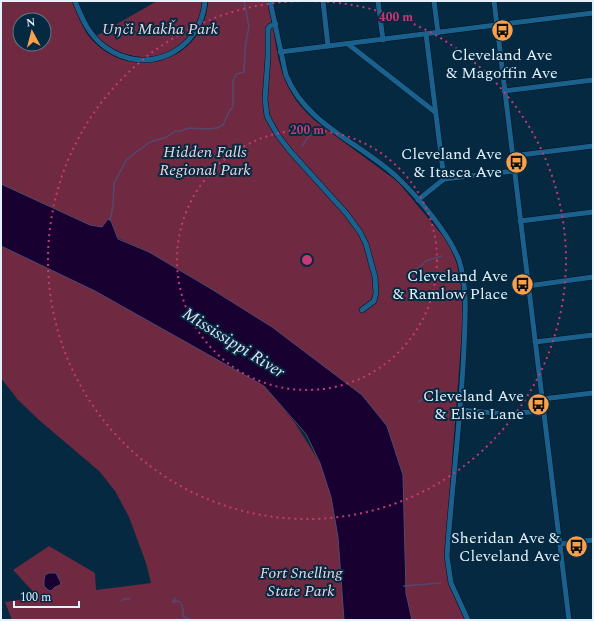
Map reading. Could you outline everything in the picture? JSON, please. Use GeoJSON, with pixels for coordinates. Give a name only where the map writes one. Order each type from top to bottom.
{"type":"FeatureCollection","features":[{"type":"Feature","properties":{"kind":"street"},"geometry":{"type":"LineString","coordinates":[[75,1],[87,29],[98,41],[105,47],[119,54],[143,60],[169,55],[186,44],[198,27],[205,1]]}},
{"type":"Feature","properties":{"kind":"street"},"geometry":{"type":"LineString","coordinates":[[270,1],[276,24],[280,52],[290,84],[298,99],[309,111],[388,170],[406,186],[443,231],[450,241],[459,261],[466,297],[460,410],[447,556],[451,583],[468,620]]}},
{"type":"Feature","properties":{"kind":"street"},"geometry":{"type":"LineString","coordinates":[[323,1],[328,46]]}},
{"type":"Feature","properties":{"kind":"street"},"geometry":{"type":"LineString","coordinates":[[378,1],[383,40]]}},
{"type":"Feature","properties":{"kind":"street"},"geometry":{"type":"LineString","coordinates":[[434,1],[438,33]]}},
{"type":"Feature","properties":{"kind":"street"},"geometry":{"type":"LineString","coordinates":[[494,1],[569,620]]}},
{"type":"Feature","properties":{"kind":"street"},"geometry":{"type":"LineString","coordinates":[[280,52],[593,13]]}},
{"type":"Feature","properties":{"kind":"street"},"geometry":{"type":"LineString","coordinates":[[276,24],[270,26],[268,29],[265,99],[267,116],[277,134],[290,151],[346,213],[360,232],[366,244],[375,277],[376,293],[374,301],[362,310]]}},
{"type":"Feature","properties":{"kind":"street"},"geometry":{"type":"LineString","coordinates":[[426,34],[444,179]]}},
{"type":"Feature","properties":{"kind":"street"},"geometry":{"type":"LineString","coordinates":[[348,44],[435,112]]}},
{"type":"Feature","properties":{"kind":"street"},"geometry":{"type":"LineString","coordinates":[[504,91],[593,80]]}},
{"type":"Feature","properties":{"kind":"street"},"geometry":{"type":"LineString","coordinates":[[512,156],[593,146]]}},
{"type":"Feature","properties":{"kind":"street"},"geometry":{"type":"LineString","coordinates":[[418,200],[444,179],[514,171]]}},
{"type":"Feature","properties":{"kind":"street"},"geometry":{"type":"LineString","coordinates":[[520,221],[593,212]]}},
{"type":"Feature","properties":{"kind":"street"},"geometry":{"type":"LineString","coordinates":[[528,286],[593,278]]}},
{"type":"Feature","properties":{"kind":"street"},"geometry":{"type":"LineString","coordinates":[[535,342],[593,335]]}},
{"type":"Feature","properties":{"kind":"street"},"geometry":{"type":"LineString","coordinates":[[542,399],[593,393]]}},
{"type":"Feature","properties":{"kind":"street"},"geometry":{"type":"LineString","coordinates":[[460,410],[506,414],[543,411]]}},
{"type":"Feature","properties":{"kind":"street"},"geometry":{"type":"LineString","coordinates":[[560,544],[593,540]]}},
{"type":"Feature","properties":{"kind":"green space","name":"Hidden Falls Regional Park"},"geometry":{"type":"Polygon","coordinates":[[[1,1],[72,1],[82,26],[88,35],[107,53],[126,60],[145,62],[163,59],[180,51],[194,39],[204,22],[208,1],[267,1],[280,65],[291,93],[314,120],[398,182],[443,236],[451,249],[457,264],[461,286],[463,318],[445,553],[451,588],[466,620],[412,620],[406,593],[387,426],[362,395],[272,327],[149,252],[118,238],[111,221],[108,219],[102,228],[90,225],[1,184],[1,1]]]}},
{"type":"Feature","properties":{"kind":"green space","name":"Uŋči Makȟa Park"},"geometry":{"type":"Polygon","coordinates":[[[157,1],[203,1],[198,22],[185,40],[178,46],[163,54],[136,57],[113,49],[96,36],[157,1]]]}},
{"type":"Feature","properties":{"kind":"green space","name":"Fort Snelling State Park"},"geometry":{"type":"Polygon","coordinates":[[[1,246],[95,291],[264,385],[295,423],[320,463],[331,497],[338,537],[344,620],[12,620],[5,602],[38,597],[13,570],[49,546],[95,573],[96,590],[151,583],[146,563],[129,517],[115,491],[99,471],[18,400],[1,378],[1,246]]]}},
{"type":"Feature","properties":{"kind":"water","name":"Mississippi River"},"geometry":{"type":"Polygon","coordinates":[[[1,184],[90,225],[102,227],[108,219],[111,221],[118,239],[149,252],[272,327],[362,395],[387,426],[403,475],[406,593],[412,620],[344,620],[338,537],[331,497],[320,463],[306,434],[264,386],[95,291],[1,246],[1,184]]]}},
{"type":"Feature","properties":{"kind":"water"},"geometry":{"type":"Polygon","coordinates":[[[49,573],[56,573],[61,583],[51,591],[44,586],[45,575],[49,573]]]}},
{"type":"Feature","properties":{"kind":"waterway"},"geometry":{"type":"LineString","coordinates":[[110,220],[113,206],[114,183],[127,159],[150,142],[167,137],[175,131],[181,131],[188,128],[217,128],[223,125],[233,107],[233,82],[236,74],[244,72],[245,48],[249,26],[244,1]]}},
{"type":"Feature","properties":{"kind":"waterway"},"geometry":{"type":"LineString","coordinates":[[302,146],[312,132]]}},
{"type":"Feature","properties":{"kind":"waterway"},"geometry":{"type":"LineString","coordinates":[[409,277],[426,261],[442,256]]}},
{"type":"Feature","properties":{"kind":"waterway"},"geometry":{"type":"LineString","coordinates":[[418,402],[428,394],[434,392],[441,392],[454,396]]}},
{"type":"Feature","properties":{"kind":"waterway"},"geometry":{"type":"LineString","coordinates":[[404,586],[440,583]]}},
{"type":"Feature","properties":{"kind":"waterway"},"geometry":{"type":"LineString","coordinates":[[174,598],[175,599],[173,602],[178,601],[181,603],[183,616],[190,620]]}},
{"type":"Feature","properties":{"kind":"waterway"},"geometry":{"type":"LineString","coordinates":[[121,601],[124,599],[130,599]]}},
{"type":"Feature","properties":{"kind":"place","name":"Cleveland Ave & Magoffin Ave"},"geometry":{"type":"Point","coordinates":[502,31]}},
{"type":"Feature","properties":{"kind":"place","name":"Cleveland Ave & Itasca Ave"},"geometry":{"type":"Point","coordinates":[517,162]}},
{"type":"Feature","properties":{"kind":"place","name":"Cleveland Ave & Ramlow Place"},"geometry":{"type":"Point","coordinates":[523,284]}},
{"type":"Feature","properties":{"kind":"place","name":"Cleveland Ave & Elsie Lane"},"geometry":{"type":"Point","coordinates":[539,404]}},
{"type":"Feature","properties":{"kind":"place","name":"Sheridan Ave & Cleveland Ave"},"geometry":{"type":"Point","coordinates":[576,546]}}]}
